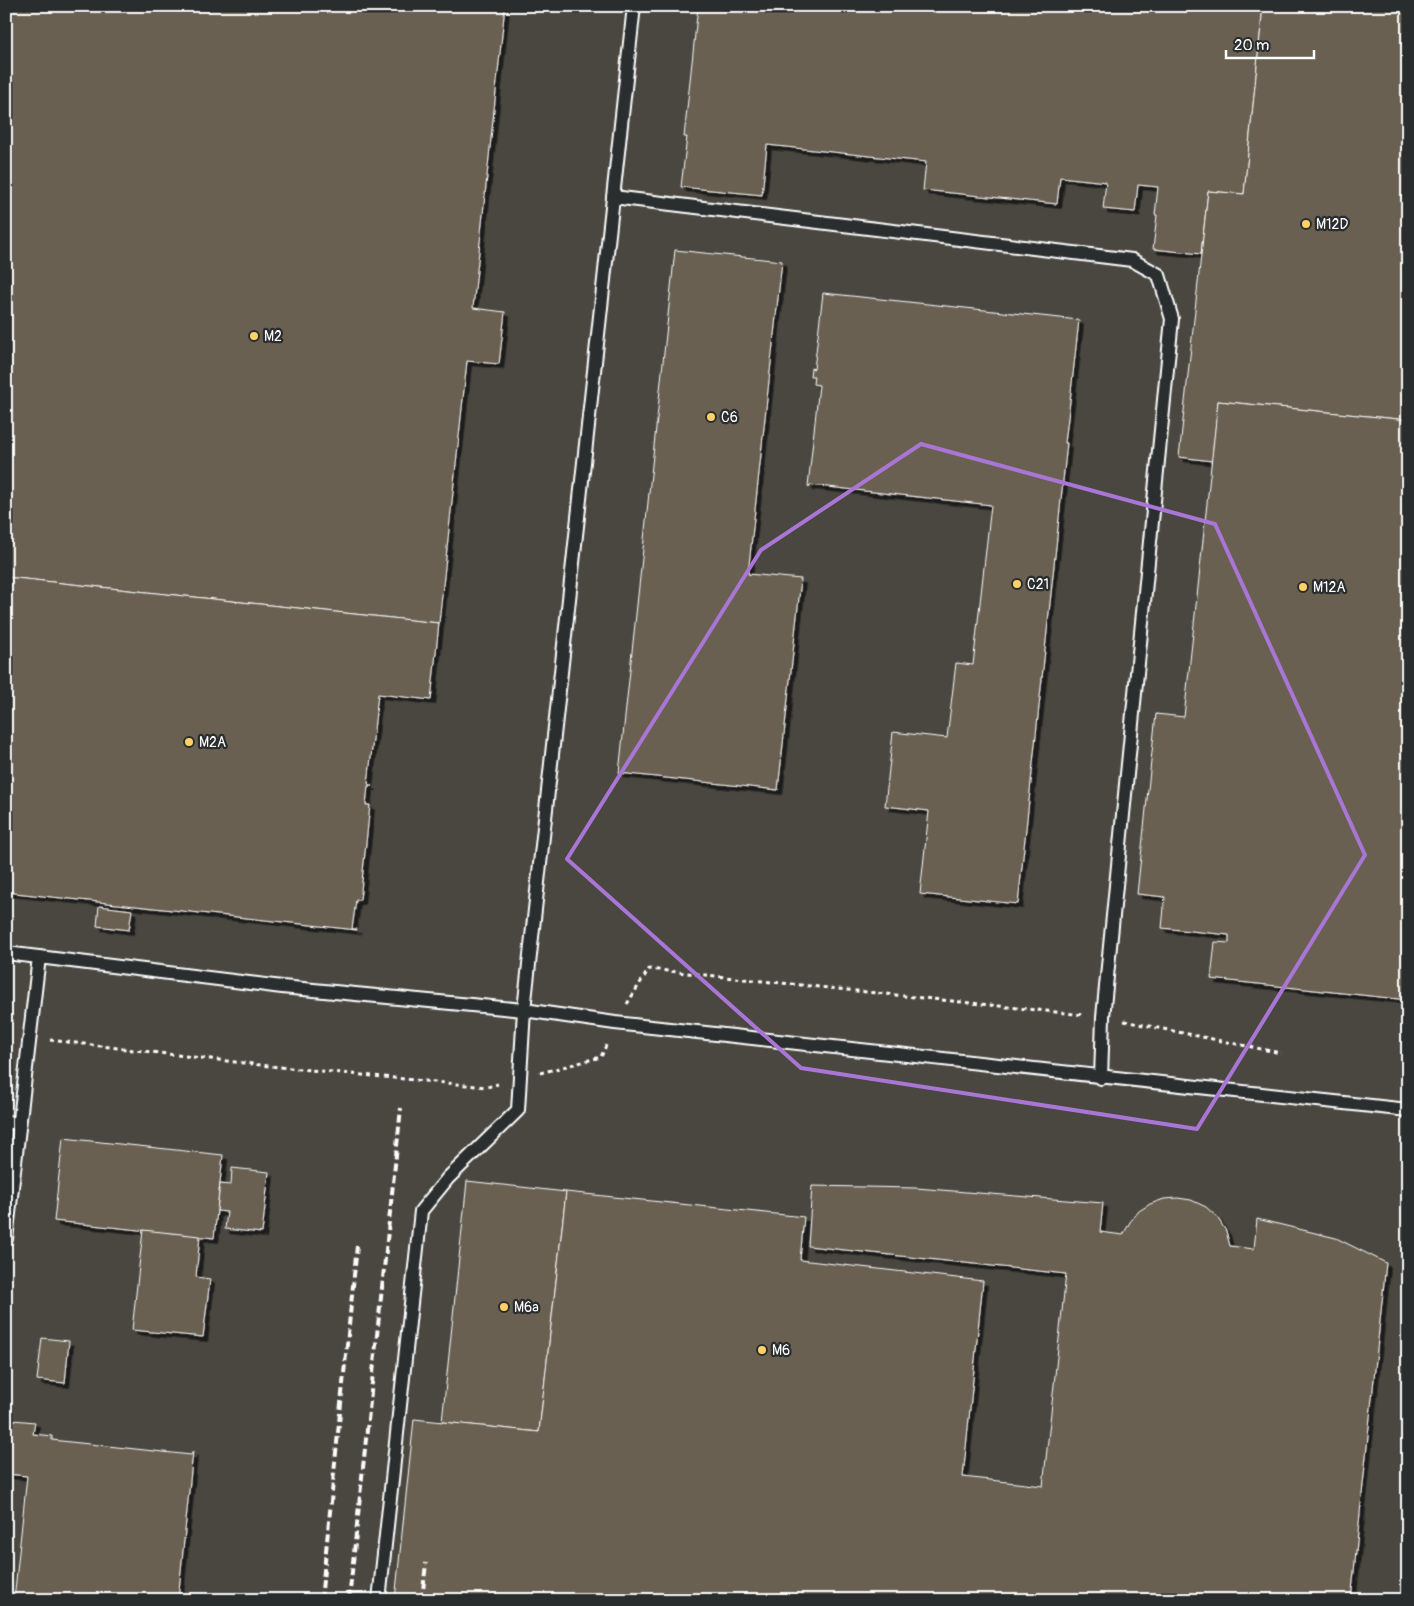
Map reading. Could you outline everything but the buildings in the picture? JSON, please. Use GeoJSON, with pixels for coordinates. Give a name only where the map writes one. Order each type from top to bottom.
{"type":"FeatureCollection","features":[{"type":"Feature","properties":{"kind":"lane"},"geometry":{"type":"LineString","coordinates":[[379,1600],[421,1211],[448,1178],[518,1110],[524,1010],[634,6]]}},
{"type":"Feature","properties":{"kind":"lane"},"geometry":{"type":"LineString","coordinates":[[613,197],[1132,260],[1159,275],[1172,318],[1103,1017],[1101,1078]]}},
{"type":"Feature","properties":{"kind":"lane"},"geometry":{"type":"LineString","coordinates":[[6,953],[282,987],[524,1010],[624,1024],[1101,1078],[1408,1110]]}},
{"type":"Feature","properties":{"kind":"lane"},"geometry":{"type":"LineString","coordinates":[[6,1239],[13,1123],[38,957]]}},
{"type":"Feature","properties":{"kind":"highlighted area"},"geometry":{"type":"Polygon","coordinates":[[[921,444],[1215,524],[1365,855],[1197,1129],[801,1068],[567,859],[761,550],[921,444]]]}},
{"type":"Feature","properties":{"kind":"shaded area"},"geometry":{"type":"Polygon","coordinates":[[[6,6],[1408,6],[1408,1600],[6,1600],[6,6]]]}},
{"type":"Feature","properties":{"kind":"railway"},"geometry":{"type":"LineString","coordinates":[[349,1600],[401,1108]]}},
{"type":"Feature","properties":{"kind":"railway"},"geometry":{"type":"LineString","coordinates":[[321,1600],[357,1246]]}},
{"type":"Feature","properties":{"kind":"railway"},"geometry":{"type":"LineString","coordinates":[[422,1600],[426,1563]]}},
{"type":"Feature","properties":{"kind":"place","name":"M12D"},"geometry":{"type":"Point","coordinates":[1306,224]}},
{"type":"Feature","properties":{"kind":"place","name":"M2"},"geometry":{"type":"Point","coordinates":[254,336]}},
{"type":"Feature","properties":{"kind":"place","name":"C6"},"geometry":{"type":"Point","coordinates":[711,417]}},
{"type":"Feature","properties":{"kind":"place","name":"C21"},"geometry":{"type":"Point","coordinates":[1017,584]}},
{"type":"Feature","properties":{"kind":"place","name":"M12A"},"geometry":{"type":"Point","coordinates":[1303,587]}},
{"type":"Feature","properties":{"kind":"place","name":"M2A"},"geometry":{"type":"Point","coordinates":[189,742]}},
{"type":"Feature","properties":{"kind":"place","name":"M6a"},"geometry":{"type":"Point","coordinates":[504,1307]}},
{"type":"Feature","properties":{"kind":"place","name":"M6"},"geometry":{"type":"Point","coordinates":[762,1350]}}]}
